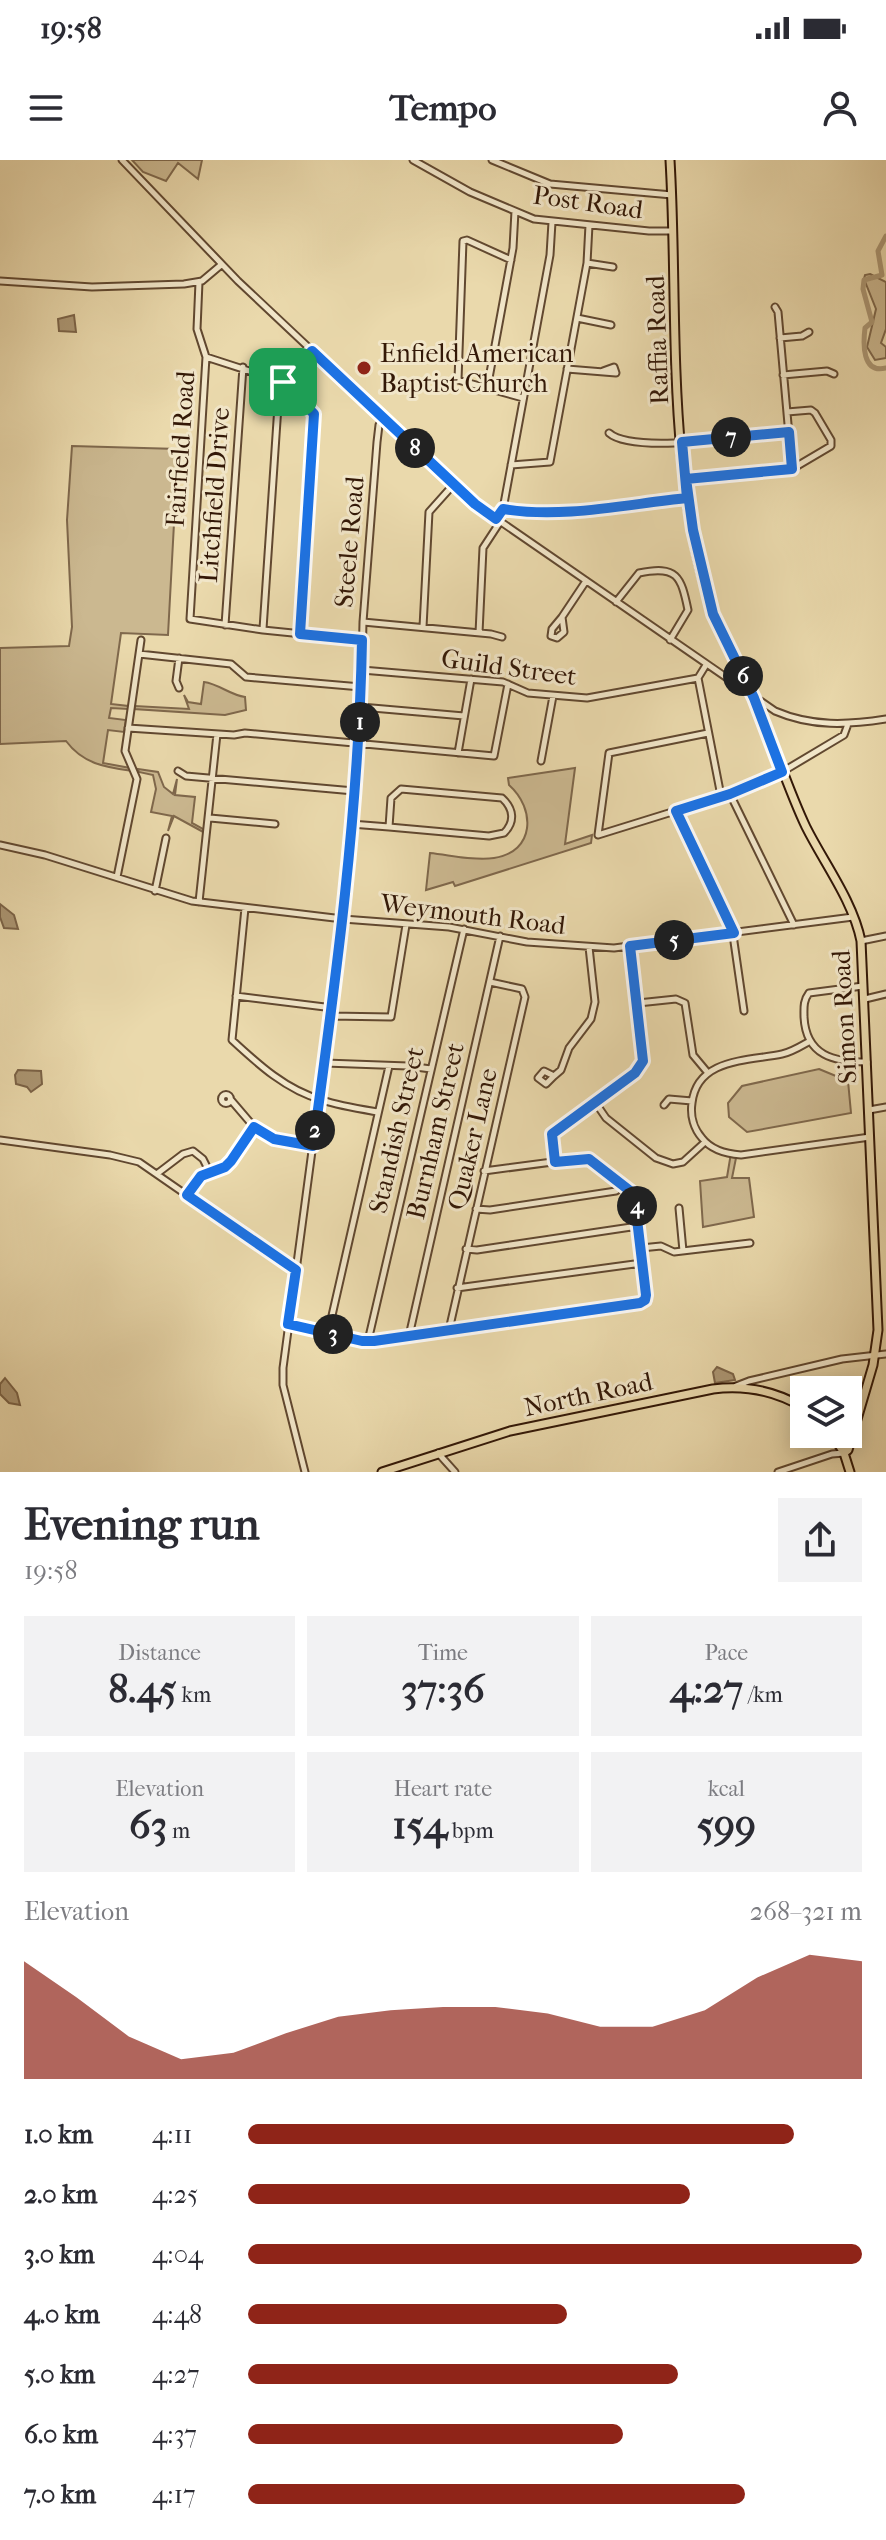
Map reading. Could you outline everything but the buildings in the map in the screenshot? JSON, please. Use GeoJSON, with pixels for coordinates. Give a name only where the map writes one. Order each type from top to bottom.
{"type":"FeatureCollection","features":[{"type":"Feature","properties":{"kind":"main road","name":"Raffia Road"},"geometry":{"type":"LineString","coordinates":[[670,161],[674,230],[674,348],[687,498],[717,626],[754,698]]}},
{"type":"Feature","properties":{"kind":"main road","name":"Simon Road"},"geometry":{"type":"LineString","coordinates":[[754,698],[782,772],[853,917],[861,941],[878,1309],[875,1355],[848,1450],[844,1453]]}},
{"type":"Feature","properties":{"kind":"main road","name":"North Road"},"geometry":{"type":"LineString","coordinates":[[382,1472],[510,1431],[702,1391],[735,1387],[771,1393],[790,1402]]}},
{"type":"Feature","properties":{"kind":"main road"},"geometry":{"type":"LineString","coordinates":[[841,1448],[850,1472]]}},
{"type":"Feature","properties":{"kind":"street"},"geometry":{"type":"LineString","coordinates":[[122,160],[221,265],[454,484],[498,520],[754,698],[793,718],[815,723],[848,724],[886,719]]}},
{"type":"Feature","properties":{"kind":"street","name":"Post Road"},"geometry":{"type":"LineString","coordinates":[[413,160],[470,192],[552,222],[649,231],[674,230]]}},
{"type":"Feature","properties":{"kind":"street"},"geometry":{"type":"LineString","coordinates":[[492,160],[550,184],[672,195]]}},
{"type":"Feature","properties":{"kind":"street"},"geometry":{"type":"LineString","coordinates":[[661,160],[670,161]]}},
{"type":"Feature","properties":{"kind":"street"},"geometry":{"type":"LineString","coordinates":[[487,389],[511,260],[515,211]]}},
{"type":"Feature","properties":{"kind":"street"},"geometry":{"type":"LineString","coordinates":[[479,633],[483,548],[503,509],[550,255],[552,222]]}},
{"type":"Feature","properties":{"kind":"street"},"geometry":{"type":"LineString","coordinates":[[511,465],[550,462],[587,263],[589,225]]}},
{"type":"Feature","properties":{"kind":"street"},"geometry":{"type":"LineString","coordinates":[[511,260],[467,240],[463,241],[458,380],[523,398]]}},
{"type":"Feature","properties":{"kind":"street"},"geometry":{"type":"LineString","coordinates":[[587,263],[613,267]]}},
{"type":"Feature","properties":{"kind":"street"},"geometry":{"type":"LineString","coordinates":[[0,281],[92,287],[199,282],[221,265]]}},
{"type":"Feature","properties":{"kind":"street","name":"Fairfield Road"},"geometry":{"type":"LineString","coordinates":[[199,282],[197,329],[206,357],[190,619],[225,625]]}},
{"type":"Feature","properties":{"kind":"street"},"geometry":{"type":"LineString","coordinates":[[775,307],[792,469]]}},
{"type":"Feature","properties":{"kind":"street"},"geometry":{"type":"LineString","coordinates":[[577,318],[611,325]]}},
{"type":"Feature","properties":{"kind":"street"},"geometry":{"type":"LineString","coordinates":[[780,338],[802,336],[809,332]]}},
{"type":"Feature","properties":{"kind":"street"},"geometry":{"type":"LineString","coordinates":[[263,630],[279,391],[283,382],[312,351]]}},
{"type":"Feature","properties":{"kind":"street"},"geometry":{"type":"LineString","coordinates":[[206,357],[283,382],[314,414],[300,634]]}},
{"type":"Feature","properties":{"kind":"street","name":"Litchfield Drive"},"geometry":{"type":"LineString","coordinates":[[225,625],[243,367]]}},
{"type":"Feature","properties":{"kind":"street"},"geometry":{"type":"LineString","coordinates":[[567,369],[603,371]]}},
{"type":"Feature","properties":{"kind":"street"},"geometry":{"type":"LineString","coordinates":[[783,375],[827,371],[834,374]]}},
{"type":"Feature","properties":{"kind":"street"},"geometry":{"type":"LineString","coordinates":[[686,479],[792,469],[832,443],[811,410],[787,412]]}},
{"type":"Feature","properties":{"kind":"street","name":"Steele Road"},"geometry":{"type":"LineString","coordinates":[[305,1472],[283,1385],[283,1368],[343,919],[361,707],[363,622],[378,431],[383,418]]}},
{"type":"Feature","properties":{"kind":"street"},"geometry":{"type":"LineString","coordinates":[[609,433],[616,439],[634,442],[682,442],[789,432]]}},
{"type":"Feature","properties":{"kind":"street"},"geometry":{"type":"LineString","coordinates":[[423,627],[429,516],[432,508],[454,484]]}},
{"type":"Feature","properties":{"kind":"street"},"geometry":{"type":"LineString","coordinates":[[503,509],[570,511],[687,498]]}},
{"type":"Feature","properties":{"kind":"street"},"geometry":{"type":"LineString","coordinates":[[616,602],[639,573],[660,569],[672,572],[681,581],[688,610],[670,640]]}},
{"type":"Feature","properties":{"kind":"street"},"geometry":{"type":"LineString","coordinates":[[562,617],[586,581]]}},
{"type":"Feature","properties":{"kind":"street"},"geometry":{"type":"LineString","coordinates":[[363,622],[502,637]]}},
{"type":"Feature","properties":{"kind":"street"},"geometry":{"type":"LineString","coordinates":[[225,625],[362,640]]}},
{"type":"Feature","properties":{"kind":"street"},"geometry":{"type":"LineString","coordinates":[[117,877],[137,779],[125,756],[141,640]]}},
{"type":"Feature","properties":{"kind":"street"},"geometry":{"type":"LineString","coordinates":[[139,654],[231,664],[246,677],[361,687]]}},
{"type":"Feature","properties":{"kind":"street"},"geometry":{"type":"LineString","coordinates":[[179,658],[176,681],[179,688]]}},
{"type":"Feature","properties":{"kind":"street"},"geometry":{"type":"LineString","coordinates":[[706,665],[698,678],[721,796]]}},
{"type":"Feature","properties":{"kind":"street","name":"Guild Street"},"geometry":{"type":"LineString","coordinates":[[362,670],[508,684],[528,693],[553,696],[595,697],[698,678]]}},
{"type":"Feature","properties":{"kind":"street"},"geometry":{"type":"LineString","coordinates":[[458,753],[471,679]]}},
{"type":"Feature","properties":{"kind":"street"},"geometry":{"type":"LineString","coordinates":[[128,728],[245,733],[494,756],[508,684]]}},
{"type":"Feature","properties":{"kind":"street"},"geometry":{"type":"LineString","coordinates":[[541,761],[553,696]]}},
{"type":"Feature","properties":{"kind":"street"},"geometry":{"type":"LineString","coordinates":[[361,707],[464,716]]}},
{"type":"Feature","properties":{"kind":"street"},"geometry":{"type":"LineString","coordinates":[[708,733],[609,753],[598,835],[730,794],[782,772],[844,735],[848,724]]}},
{"type":"Feature","properties":{"kind":"street"},"geometry":{"type":"LineString","coordinates":[[199,902],[217,734]]}},
{"type":"Feature","properties":{"kind":"street"},"geometry":{"type":"LineString","coordinates":[[178,771],[181,775],[354,791]]}},
{"type":"Feature","properties":{"kind":"street"},"geometry":{"type":"LineString","coordinates":[[351,824],[495,836],[509,827],[512,813],[508,803],[494,796],[401,789],[391,798],[389,827]]}},
{"type":"Feature","properties":{"kind":"street"},"geometry":{"type":"LineString","coordinates":[[730,794],[794,925]]}},
{"type":"Feature","properties":{"kind":"street"},"geometry":{"type":"LineString","coordinates":[[676,811],[734,933],[744,1011]]}},
{"type":"Feature","properties":{"kind":"street"},"geometry":{"type":"LineString","coordinates":[[210,818],[275,824]]}},
{"type":"Feature","properties":{"kind":"street"},"geometry":{"type":"LineString","coordinates":[[155,891],[166,838]]}},
{"type":"Feature","properties":{"kind":"street","name":"Weymouth Road"},"geometry":{"type":"LineString","coordinates":[[0,845],[25,849],[199,902],[464,929],[527,942],[589,947],[630,946],[853,917]]}},
{"type":"Feature","properties":{"kind":"street"},"geometry":{"type":"LineString","coordinates":[[245,908],[232,1040],[272,1074],[320,1100],[378,1112]]}},
{"type":"Feature","properties":{"kind":"street"},"geometry":{"type":"LineString","coordinates":[[331,1016],[391,1017],[406,925]]}},
{"type":"Feature","properties":{"kind":"street","name":"Standish Street"},"geometry":{"type":"LineString","coordinates":[[368,1341],[464,929]]}},
{"type":"Feature","properties":{"kind":"street","name":"Burnham Street"},"geometry":{"type":"LineString","coordinates":[[409,1336],[500,936]]}},
{"type":"Feature","properties":{"kind":"street"},"geometry":{"type":"LineString","coordinates":[[861,941],[886,936]]}},
{"type":"Feature","properties":{"kind":"street"},"geometry":{"type":"LineString","coordinates":[[555,1162],[552,1134],[641,1066],[644,1057],[630,946]]}},
{"type":"Feature","properties":{"kind":"street"},"geometry":{"type":"LineString","coordinates":[[554,1076],[561,1070],[569,1048],[586,1028],[594,1008],[589,947]]}},
{"type":"Feature","properties":{"kind":"street","name":"Quaker Lane"},"geometry":{"type":"LineString","coordinates":[[449,1330],[525,997],[522,989],[490,982]]}},
{"type":"Feature","properties":{"kind":"street"},"geometry":{"type":"LineString","coordinates":[[864,986],[816,991],[806,995],[805,1020],[810,1041],[825,1055],[836,1060],[867,1062]]}},
{"type":"Feature","properties":{"kind":"street"},"geometry":{"type":"LineString","coordinates":[[865,999],[886,994]]}},
{"type":"Feature","properties":{"kind":"street"},"geometry":{"type":"LineString","coordinates":[[236,996],[333,1008]]}},
{"type":"Feature","properties":{"kind":"street"},"geometry":{"type":"LineString","coordinates":[[638,1003],[676,999],[685,1003],[693,1055],[708,1073]]}},
{"type":"Feature","properties":{"kind":"street"},"geometry":{"type":"LineString","coordinates":[[810,1041],[790,1052],[724,1064],[708,1073],[692,1101],[693,1120],[705,1142],[721,1152],[741,1155],[870,1137]]}},
{"type":"Feature","properties":{"kind":"street"},"geometry":{"type":"LineString","coordinates":[[325,1063],[431,1069]]}},
{"type":"Feature","properties":{"kind":"street"},"geometry":{"type":"LineString","coordinates":[[328,1333],[389,1066]]}},
{"type":"Feature","properties":{"kind":"street"},"geometry":{"type":"LineString","coordinates":[[664,1105],[669,1099],[692,1101]]}},
{"type":"Feature","properties":{"kind":"street"},"geometry":{"type":"LineString","coordinates":[[231,1100],[254,1127],[274,1139],[313,1146]]}},
{"type":"Feature","properties":{"kind":"street"},"geometry":{"type":"LineString","coordinates":[[595,1102],[606,1118],[663,1162],[683,1162],[705,1142]]}},
{"type":"Feature","properties":{"kind":"street"},"geometry":{"type":"LineString","coordinates":[[869,1110],[886,1107]]}},
{"type":"Feature","properties":{"kind":"street"},"geometry":{"type":"LineString","coordinates":[[187,1195],[201,1176],[228,1164],[254,1127]]}},
{"type":"Feature","properties":{"kind":"street"},"geometry":{"type":"LineString","coordinates":[[0,1140],[127,1158],[158,1173],[296,1270]]}},
{"type":"Feature","properties":{"kind":"street"},"geometry":{"type":"LineString","coordinates":[[158,1173],[183,1154],[193,1151],[203,1159],[209,1171]]}},
{"type":"Feature","properties":{"kind":"street"},"geometry":{"type":"LineString","coordinates":[[288,1324],[368,1341],[645,1300],[636,1199],[623,1186],[589,1159],[484,1171]]}},
{"type":"Feature","properties":{"kind":"street"},"geometry":{"type":"LineString","coordinates":[[476,1209],[490,1210],[616,1191],[623,1186]]}},
{"type":"Feature","properties":{"kind":"street"},"geometry":{"type":"LineString","coordinates":[[679,1208],[683,1251]]}},
{"type":"Feature","properties":{"kind":"street"},"geometry":{"type":"LineString","coordinates":[[466,1249],[477,1250],[638,1226]]}},
{"type":"Feature","properties":{"kind":"street"},"geometry":{"type":"LineString","coordinates":[[641,1248],[661,1246],[672,1251],[683,1251],[750,1243]]}},
{"type":"Feature","properties":{"kind":"street"},"geometry":{"type":"LineString","coordinates":[[457,1288],[643,1263]]}},
{"type":"Feature","properties":{"kind":"street"},"geometry":{"type":"LineString","coordinates":[[735,1387],[791,1370],[886,1354]]}},
{"type":"Feature","properties":{"kind":"street"},"geometry":{"type":"LineString","coordinates":[[438,1453],[455,1472]]}},
{"type":"Feature","properties":{"kind":"street"},"geometry":{"type":"LineString","coordinates":[[778,1472],[844,1453]]}},
{"type":"Feature","properties":{"kind":"shaded area"},"geometry":{"type":"Polygon","coordinates":[[[132,160],[202,160],[198,179],[178,163],[166,181],[143,172],[132,160]]]}},
{"type":"Feature","properties":{"kind":"shaded area"},"geometry":{"type":"Polygon","coordinates":[[[870,274],[886,282],[886,329],[881,343],[886,347],[886,358],[875,360],[867,347],[876,309],[864,279],[865,275],[870,274]]]}},
{"type":"Feature","properties":{"kind":"shaded area"},"geometry":{"type":"Polygon","coordinates":[[[74,315],[76,332],[59,331],[58,319],[74,315]]]}},
{"type":"Feature","properties":{"kind":"shaded area"},"geometry":{"type":"Polygon","coordinates":[[[72,446],[178,449],[168,635],[121,633],[111,704],[128,706],[128,709],[111,708],[109,718],[126,720],[124,732],[108,730],[103,763],[132,771],[87,760],[66,741],[0,744],[0,648],[69,646],[72,627],[67,520],[72,446]]]}},
{"type":"Feature","properties":{"kind":"shaded area"},"geometry":{"type":"Polygon","coordinates":[[[204,682],[245,697],[246,710],[225,715],[134,709],[135,706],[189,709],[184,695],[188,702],[201,704],[204,682]]]}},
{"type":"Feature","properties":{"kind":"shaded area"},"geometry":{"type":"Polygon","coordinates":[[[575,768],[565,844],[592,835],[591,843],[455,886],[453,882],[426,890],[430,853],[494,858],[508,854],[524,839],[527,817],[508,778],[575,768]]]}},
{"type":"Feature","properties":{"kind":"shaded area"},"geometry":{"type":"Polygon","coordinates":[[[138,769],[158,772],[164,787],[173,794],[177,779],[175,795],[195,797],[192,823],[205,833],[174,816],[168,831],[172,816],[151,812],[156,789],[153,775],[139,772],[138,769]]]}},
{"type":"Feature","properties":{"kind":"shaded area"},"geometry":{"type":"Polygon","coordinates":[[[0,904],[14,915],[18,929],[4,928],[0,904]]]}},
{"type":"Feature","properties":{"kind":"shaded area"},"geometry":{"type":"Polygon","coordinates":[[[819,1069],[848,1081],[851,1113],[747,1132],[729,1117],[728,1103],[742,1086],[819,1069]]]}},
{"type":"Feature","properties":{"kind":"shaded area"},"geometry":{"type":"Polygon","coordinates":[[[18,1070],[41,1071],[42,1084],[31,1092],[27,1087],[16,1084],[18,1070]]]}},
{"type":"Feature","properties":{"kind":"shaded area"},"geometry":{"type":"Polygon","coordinates":[[[731,1153],[737,1153],[732,1178],[749,1178],[754,1217],[703,1227],[700,1181],[727,1177],[731,1153]]]}},
{"type":"Feature","properties":{"kind":"shaded area"},"geometry":{"type":"Polygon","coordinates":[[[717,1367],[733,1374],[735,1380],[715,1383],[713,1372],[717,1367]]]}},
{"type":"Feature","properties":{"kind":"shaded area"},"geometry":{"type":"Polygon","coordinates":[[[5,1378],[17,1393],[20,1405],[9,1403],[0,1394],[0,1384],[5,1378]]]}},
{"type":"Feature","properties":{"kind":"waterway"},"geometry":{"type":"LineString","coordinates":[[886,236],[878,251],[882,275],[864,280],[863,289],[872,322],[865,328],[866,356],[872,367],[886,368]]}},
{"type":"Feature","properties":{"kind":"place","name":"Enfield American Baptist Church"},"geometry":{"type":"Point","coordinates":[364,368]}},
{"type":"Feature","properties":{"kind":"route"},"geometry":{"type":"LineString","coordinates":[[312,351],[475,504],[496,519],[503,509],[570,511],[687,498],[682,442],[789,432],[792,469],[686,479],[688,506],[713,614],[754,698],[782,772],[730,794],[676,811],[734,933],[630,946],[644,1057],[641,1066],[554,1131],[551,1139],[555,1162],[589,1159],[634,1194],[646,1295],[640,1303],[374,1341],[288,1324],[296,1270],[187,1195],[201,1176],[225,1167],[231,1161],[254,1127],[274,1139],[313,1146],[333,1008],[361,707],[362,640],[300,634],[314,414],[283,382],[312,351]]}}]}
